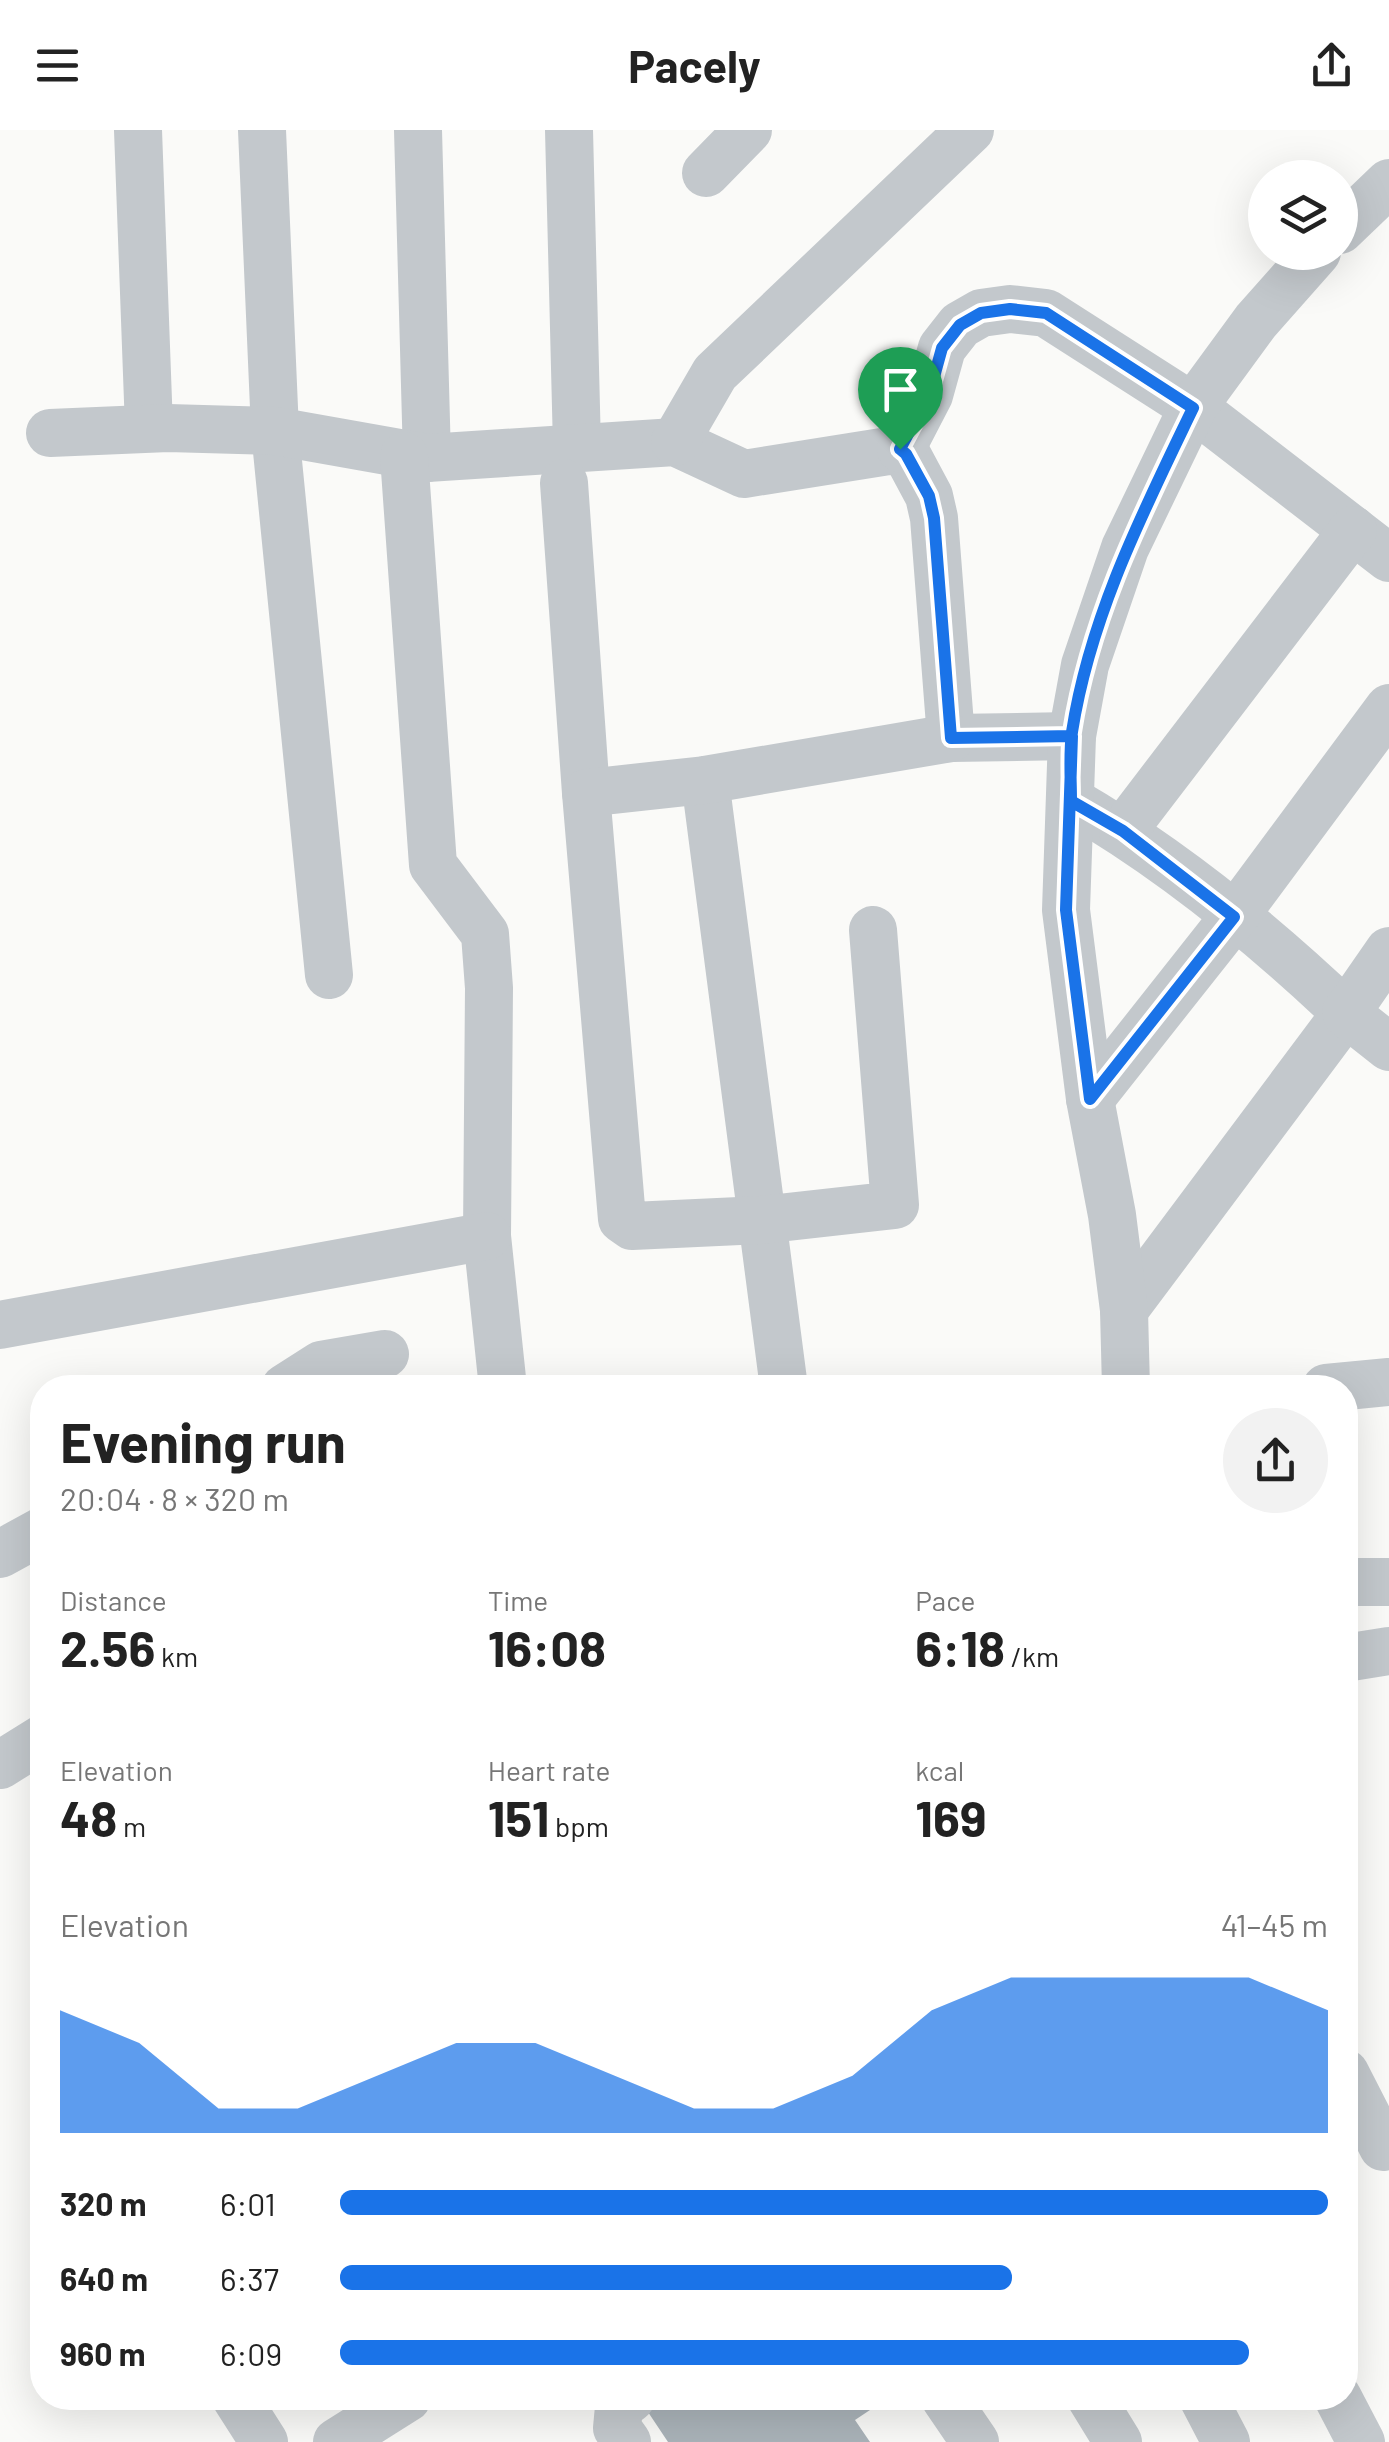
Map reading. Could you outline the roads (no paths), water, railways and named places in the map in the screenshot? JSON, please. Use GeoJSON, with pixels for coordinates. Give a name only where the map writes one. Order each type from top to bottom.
{"type":"FeatureCollection","features":[{"type":"Feature","properties":{"kind":"street"},"geometry":{"type":"LineString","coordinates":[[138,130],[149,428]]}},
{"type":"Feature","properties":{"kind":"street"},"geometry":{"type":"LineString","coordinates":[[262,130],[275,431],[330,975]]}},
{"type":"Feature","properties":{"kind":"street"},"geometry":{"type":"LineString","coordinates":[[418,130],[415,457],[433,866],[485,934],[486,1236],[502,1375]]}},
{"type":"Feature","properties":{"kind":"street"},"geometry":{"type":"LineString","coordinates":[[568,130],[570,465],[586,793],[622,1219],[632,1226],[761,1220],[895,1205],[873,930]]}},
{"type":"Feature","properties":{"kind":"street"},"geometry":{"type":"LineString","coordinates":[[706,173],[748,130]]}},
{"type":"Feature","properties":{"kind":"street"},"geometry":{"type":"LineString","coordinates":[[675,442],[715,374],[970,130]]}},
{"type":"Feature","properties":{"kind":"street"},"geometry":{"type":"LineString","coordinates":[[1358,215],[1386,192]]}},
{"type":"Feature","properties":{"kind":"street"},"geometry":{"type":"LineString","coordinates":[[1126,1375],[1124,1310],[1112,1215],[1090,1099],[1066,910],[1072,736],[1086,665],[1125,548],[1193,408],[1256,321],[1301,270]]}},
{"type":"Feature","properties":{"kind":"street"},"geometry":{"type":"LineString","coordinates":[[900,449],[929,395],[942,348],[960,325],[981,313],[1010,309],[1046,313],[1193,408],[1371,544],[1123,831]]}},
{"type":"Feature","properties":{"kind":"street"},"geometry":{"type":"LineString","coordinates":[[50,432],[149,428],[275,431],[415,457],[570,465],[675,442],[744,474],[900,449],[929,496],[934,518],[951,738]]}},
{"type":"Feature","properties":{"kind":"street"},"geometry":{"type":"LineString","coordinates":[[1090,1099],[1234,917],[1389,708]]}},
{"type":"Feature","properties":{"kind":"street"},"geometry":{"type":"LineString","coordinates":[[586,793],[705,780],[951,738],[1072,736]]}},
{"type":"Feature","properties":{"kind":"street"},"geometry":{"type":"LineString","coordinates":[[705,780],[782,1375]]}},
{"type":"Feature","properties":{"kind":"street"},"geometry":{"type":"LineString","coordinates":[[1071,801],[1123,831],[1306,975],[1389,1047]]}},
{"type":"Feature","properties":{"kind":"street"},"geometry":{"type":"LineString","coordinates":[[1124,1310],[1389,951]]}},
{"type":"Feature","properties":{"kind":"street"},"geometry":{"type":"LineString","coordinates":[[1,1316],[486,1236]]}},
{"type":"Feature","properties":{"kind":"street"},"geometry":{"type":"LineString","coordinates":[[305,1375],[321,1365],[385,1354]]}},
{"type":"Feature","properties":{"kind":"street"},"geometry":{"type":"LineString","coordinates":[[1358,1385],[1389,1382]]}},
{"type":"Feature","properties":{"kind":"street"},"geometry":{"type":"LineString","coordinates":[[0,1554],[30,1538]]}},
{"type":"Feature","properties":{"kind":"street"},"geometry":{"type":"LineString","coordinates":[[1358,1582],[1389,1582]]}},
{"type":"Feature","properties":{"kind":"street"},"geometry":{"type":"LineString","coordinates":[[1358,1656],[1389,1651]]}},
{"type":"Feature","properties":{"kind":"street"},"geometry":{"type":"LineString","coordinates":[[0,1764],[30,1746]]}},
{"type":"Feature","properties":{"kind":"street"},"geometry":{"type":"LineString","coordinates":[[1358,2113],[1372,2156]]}},
{"type":"Feature","properties":{"kind":"street"},"geometry":{"type":"LineString","coordinates":[[244,2410],[264,2442]]}},
{"type":"Feature","properties":{"kind":"street"},"geometry":{"type":"LineString","coordinates":[[337,2442],[388,2410]]}},
{"type":"Feature","properties":{"kind":"street"},"geometry":{"type":"LineString","coordinates":[[619,2410],[618,2428],[627,2442]]}},
{"type":"Feature","properties":{"kind":"street"},"geometry":{"type":"LineString","coordinates":[[953,2410],[975,2442]]}},
{"type":"Feature","properties":{"kind":"street"},"geometry":{"type":"LineString","coordinates":[[1098,2410],[1118,2442]]}},
{"type":"Feature","properties":{"kind":"street"},"geometry":{"type":"LineString","coordinates":[[1209,2410],[1226,2442]]}},
{"type":"Feature","properties":{"kind":"street"},"geometry":{"type":"LineString","coordinates":[[1344,2410],[1361,2442]]}}]}
